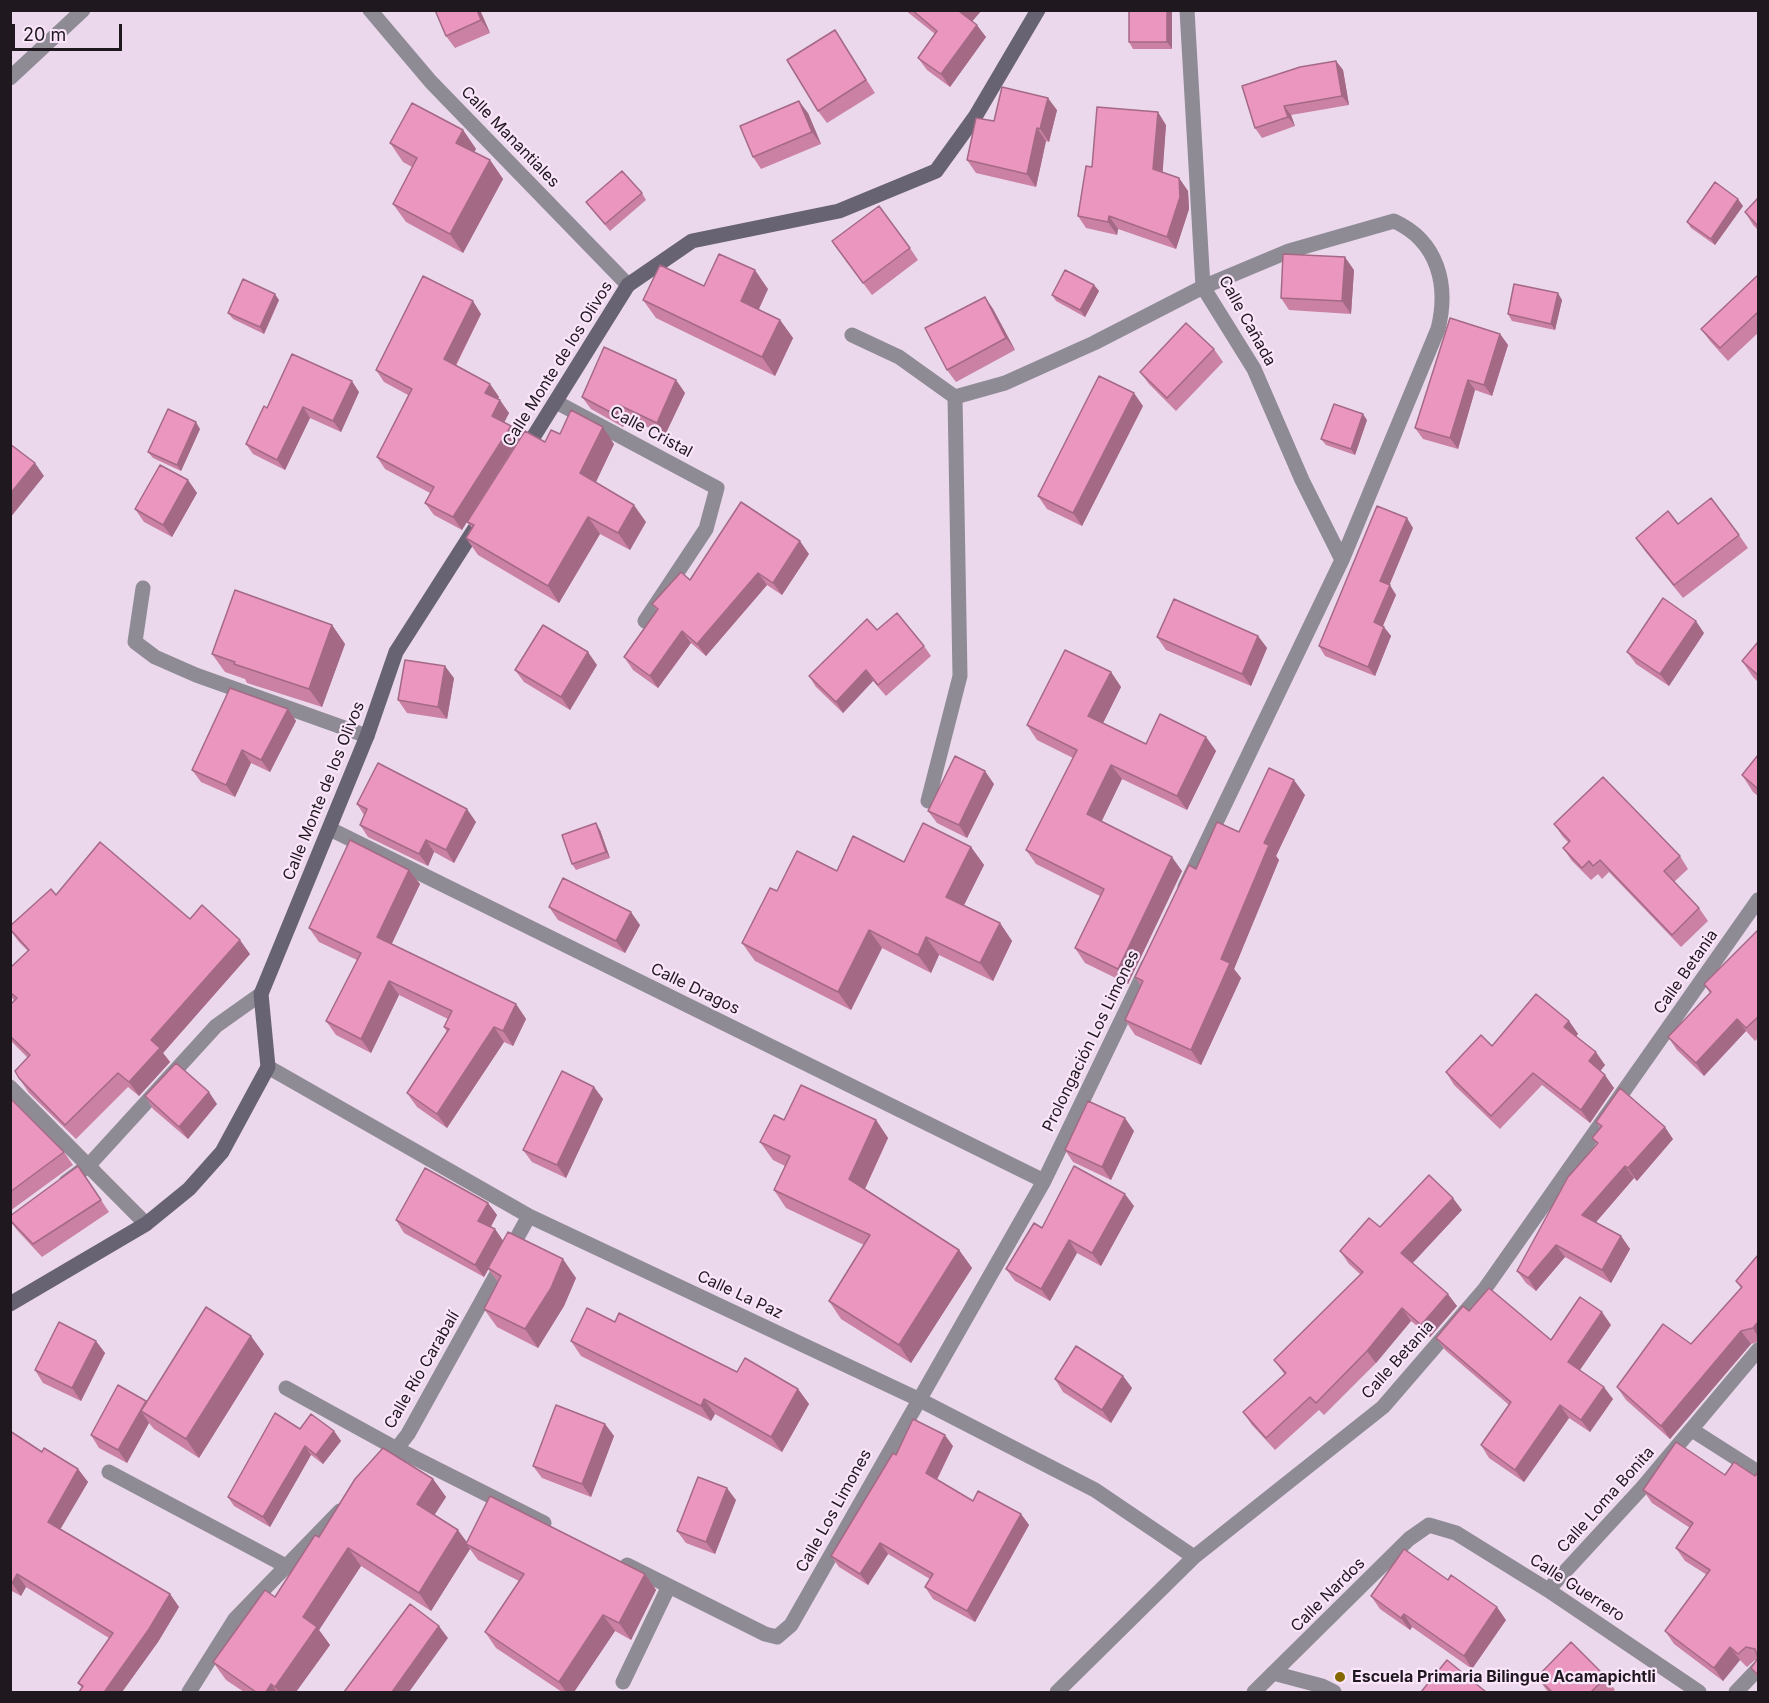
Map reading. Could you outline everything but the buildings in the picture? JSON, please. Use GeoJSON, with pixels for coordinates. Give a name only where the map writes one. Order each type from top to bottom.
{"type":"FeatureCollection","features":[{"type":"Feature","properties":{"kind":"street"},"geometry":{"type":"LineString","coordinates":[[10,78],[83,10]]}},
{"type":"Feature","properties":{"kind":"street","name":"Calle Manantiales"},"geometry":{"type":"LineString","coordinates":[[370,10],[431,82],[628,285]]}},
{"type":"Feature","properties":{"kind":"street","name":"Calle Monte de los Olivos"},"geometry":{"type":"LineString","coordinates":[[518,462],[628,285],[692,241],[839,211],[936,171],[975,117],[1038,10]]}},
{"type":"Feature","properties":{"kind":"street","name":"Calle Cañada"},"geometry":{"type":"LineString","coordinates":[[1187,10],[1203,286],[1254,369],[1302,480],[1342,560]]}},
{"type":"Feature","properties":{"kind":"street"},"geometry":{"type":"LineString","coordinates":[[955,397],[1005,383],[1094,343],[1203,286],[1289,251],[1395,221],[1414,230],[1429,248],[1442,284],[1443,308],[1438,329],[1342,560],[1178,902]]}},
{"type":"Feature","properties":{"kind":"street"},"geometry":{"type":"LineString","coordinates":[[852,335],[899,357],[955,397]]}},
{"type":"Feature","properties":{"kind":"street"},"geometry":{"type":"LineString","coordinates":[[928,801],[960,676],[955,397]]}},
{"type":"Feature","properties":{"kind":"street","name":"Calle Cristal"},"geometry":{"type":"LineString","coordinates":[[556,402],[717,488],[706,530],[645,621]]}},
{"type":"Feature","properties":{"kind":"street","name":"Calle Monte de los Olivos"},"geometry":{"type":"LineString","coordinates":[[268,1067],[261,994],[367,736],[396,652],[486,512]]}},
{"type":"Feature","properties":{"kind":"street"},"geometry":{"type":"LineString","coordinates":[[143,588],[135,642],[155,657],[196,675],[367,736]]}},
{"type":"Feature","properties":{"kind":"street","name":"Calle Dragos"},"geometry":{"type":"LineString","coordinates":[[330,829],[1044,1181]]}},
{"type":"Feature","properties":{"kind":"street","name":"Calle Betania"},"geometry":{"type":"LineString","coordinates":[[1057,1692],[1194,1557],[1383,1407],[1484,1290],[1758,900]]}},
{"type":"Feature","properties":{"kind":"street","name":"Prolongación Los Limones"},"geometry":{"type":"LineString","coordinates":[[918,1399],[946,1356],[1044,1181],[1152,955]]}},
{"type":"Feature","properties":{"kind":"street"},"geometry":{"type":"LineString","coordinates":[[54,1191],[89,1165],[216,1026],[261,994]]}},
{"type":"Feature","properties":{"kind":"street"},"geometry":{"type":"LineString","coordinates":[[10,1304],[146,1224],[189,1189],[222,1152],[268,1067]]}},
{"type":"Feature","properties":{"kind":"street","name":"Calle La Paz"},"geometry":{"type":"LineString","coordinates":[[268,1067],[529,1216],[918,1399],[1095,1490],[1194,1557]]}},
{"type":"Feature","properties":{"kind":"street"},"geometry":{"type":"LineString","coordinates":[[10,1087],[146,1224]]}},
{"type":"Feature","properties":{"kind":"street","name":"Calle Río Carabalí"},"geometry":{"type":"LineString","coordinates":[[383,1466],[408,1434],[529,1216]]}},
{"type":"Feature","properties":{"kind":"street","name":"Calle Loma Bonita"},"geometry":{"type":"LineString","coordinates":[[1548,1590],[1692,1430],[1758,1350]]}},
{"type":"Feature","properties":{"kind":"street"},"geometry":{"type":"LineString","coordinates":[[286,1388],[397,1449],[554,1528]]}},
{"type":"Feature","properties":{"kind":"street","name":"Calle Los Limones"},"geometry":{"type":"LineString","coordinates":[[669,1586],[765,1634],[777,1637],[791,1625],[918,1399]]}},
{"type":"Feature","properties":{"kind":"street"},"geometry":{"type":"LineString","coordinates":[[1692,1430],[1758,1472]]}},
{"type":"Feature","properties":{"kind":"street"},"geometry":{"type":"LineString","coordinates":[[109,1472],[286,1566]]}},
{"type":"Feature","properties":{"kind":"street"},"geometry":{"type":"LineString","coordinates":[[189,1692],[235,1619],[351,1500]]}},
{"type":"Feature","properties":{"kind":"street","name":"Calle Guerrero"},"geometry":{"type":"LineString","coordinates":[[1429,1526],[1456,1533],[1548,1590],[1699,1692]]}},
{"type":"Feature","properties":{"kind":"street","name":"Calle Nardos"},"geometry":{"type":"LineString","coordinates":[[1254,1692],[1409,1539],[1429,1526]]}},
{"type":"Feature","properties":{"kind":"street"},"geometry":{"type":"LineString","coordinates":[[616,1560],[669,1586],[623,1682]]}},
{"type":"Feature","properties":{"kind":"street"},"geometry":{"type":"LineString","coordinates":[[1736,1692],[1758,1669]]}},
{"type":"Feature","properties":{"kind":"street"},"geometry":{"type":"LineString","coordinates":[[1274,1674],[1322,1686],[1334,1692]]}},
{"type":"Feature","properties":{"kind":"place","name":"Escuela Primaria Bilingue Acamapichtli"},"geometry":{"type":"Point","coordinates":[1340,1677]}}]}
